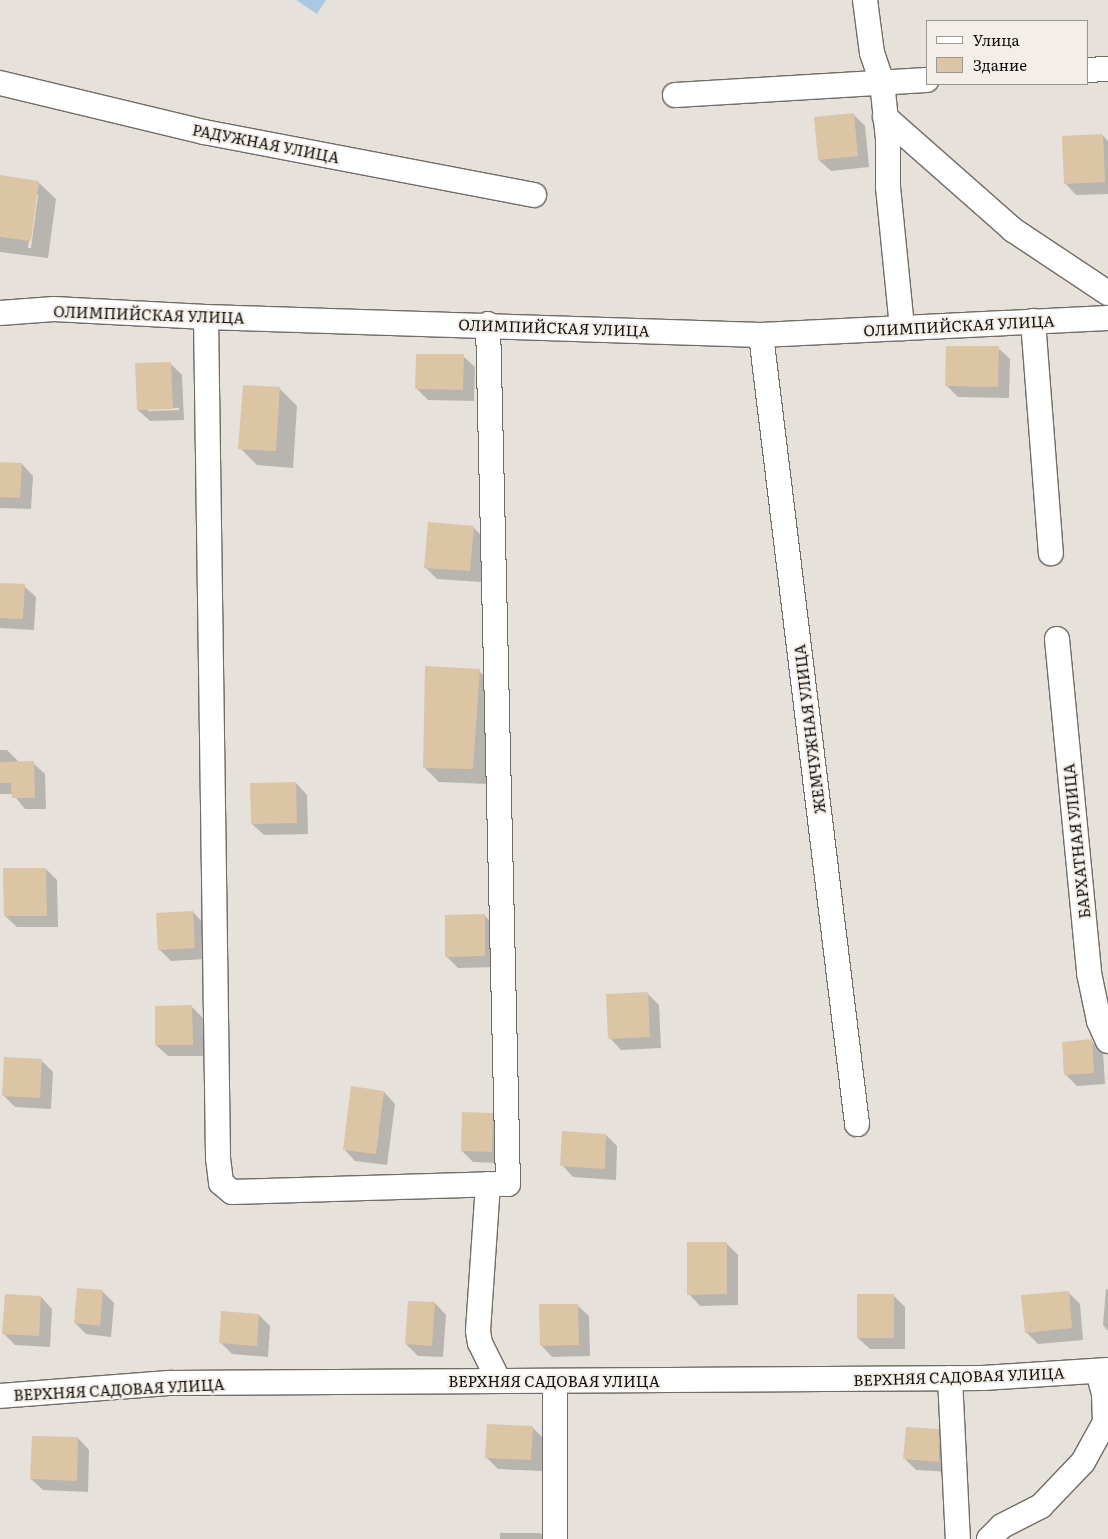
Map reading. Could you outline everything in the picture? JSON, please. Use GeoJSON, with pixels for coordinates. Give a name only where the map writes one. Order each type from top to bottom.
{"type":"FeatureCollection","features":[{"type":"Feature","properties":{"kind":"street"},"geometry":{"type":"LineString","coordinates":[[865,0],[872,53],[882,82],[886,117],[888,187],[902,328]]}},
{"type":"Feature","properties":{"kind":"street"},"geometry":{"type":"LineString","coordinates":[[1088,70],[1108,68]]}},
{"type":"Feature","properties":{"kind":"street"},"geometry":{"type":"LineString","coordinates":[[675,95],[926,80]]}},
{"type":"Feature","properties":{"kind":"street","name":"РАДУЖНАЯ УЛИЦА"},"geometry":{"type":"LineString","coordinates":[[0,83],[204,132],[534,195]]}},
{"type":"Feature","properties":{"kind":"street"},"geometry":{"type":"LineString","coordinates":[[886,117],[1013,230],[1108,293]]}},
{"type":"Feature","properties":{"kind":"street","name":"ОЛИМПИЙСКАЯ УЛИЦА"},"geometry":{"type":"LineString","coordinates":[[0,313],[54,309],[206,317],[488,324],[761,334],[1108,318]]}},
{"type":"Feature","properties":{"kind":"street"},"geometry":{"type":"LineString","coordinates":[[206,317],[218,1158],[221,1183],[232,1192],[508,1184],[488,324]]}},
{"type":"Feature","properties":{"kind":"street"},"geometry":{"type":"LineString","coordinates":[[1033,321],[1051,553]]}},
{"type":"Feature","properties":{"kind":"street","name":"ЖЕМЧУЖНАЯ УЛИЦА"},"geometry":{"type":"LineString","coordinates":[[761,334],[857,1124]]}},
{"type":"Feature","properties":{"kind":"street","name":"БАРХАТНАЯ УЛИЦА"},"geometry":{"type":"LineString","coordinates":[[1057,638],[1089,973],[1099,1021],[1108,1041]]}},
{"type":"Feature","properties":{"kind":"street"},"geometry":{"type":"LineString","coordinates":[[488,1184],[478,1331],[480,1343],[499,1381]]}},
{"type":"Feature","properties":{"kind":"street"},"geometry":{"type":"LineString","coordinates":[[989,1539],[1002,1526],[1040,1506],[1083,1462],[1105,1422],[1103,1371]]}},
{"type":"Feature","properties":{"kind":"street","name":"ВЕРХНЯЯ САДОВАЯ УЛИЦА"},"geometry":{"type":"LineString","coordinates":[[0,1396],[170,1383],[950,1378],[1103,1371]]}},
{"type":"Feature","properties":{"kind":"street"},"geometry":{"type":"LineString","coordinates":[[950,1378],[958,1539]]}},
{"type":"Feature","properties":{"kind":"street"},"geometry":{"type":"LineString","coordinates":[[555,1381],[555,1539]]}},
{"type":"Feature","properties":{"kind":"water"},"geometry":{"type":"Polygon","coordinates":[[[296,0],[326,0],[317,14],[296,0]]]}},
{"type":"Feature","properties":{"kind":"building"},"geometry":{"type":"Polygon","coordinates":[[[854,113],[858,156],[818,160],[814,117],[854,113]]]}},
{"type":"Feature","properties":{"kind":"building"},"geometry":{"type":"Polygon","coordinates":[[[1103,134],[1105,182],[1064,184],[1062,136],[1103,134]]]}},
{"type":"Feature","properties":{"kind":"building"},"geometry":{"type":"Polygon","coordinates":[[[0,175],[39,181],[31,241],[0,237],[0,175]]]}},
{"type":"Feature","properties":{"kind":"building"},"geometry":{"type":"Polygon","coordinates":[[[946,346],[999,346],[998,387],[945,386],[946,346]]]}},
{"type":"Feature","properties":{"kind":"building"},"geometry":{"type":"Polygon","coordinates":[[[416,354],[464,354],[463,390],[415,389],[416,354]]]}},
{"type":"Feature","properties":{"kind":"building"},"geometry":{"type":"Polygon","coordinates":[[[171,362],[173,409],[137,410],[135,363],[171,362]]]}},
{"type":"Feature","properties":{"kind":"building"},"geometry":{"type":"Polygon","coordinates":[[[243,385],[280,387],[276,451],[238,449],[243,385]]]}},
{"type":"Feature","properties":{"kind":"building"},"geometry":{"type":"Polygon","coordinates":[[[0,462],[22,463],[20,498],[0,497],[0,462]]]}},
{"type":"Feature","properties":{"kind":"building"},"geometry":{"type":"Polygon","coordinates":[[[428,522],[474,526],[470,571],[424,568],[428,522]]]}},
{"type":"Feature","properties":{"kind":"building"},"geometry":{"type":"Polygon","coordinates":[[[0,583],[25,584],[23,619],[0,618],[0,583]]]}},
{"type":"Feature","properties":{"kind":"building"},"geometry":{"type":"Polygon","coordinates":[[[425,666],[480,669],[473,769],[423,768],[425,666]]]}},
{"type":"Feature","properties":{"kind":"building"},"geometry":{"type":"Polygon","coordinates":[[[34,761],[35,798],[12,798],[11,783],[0,783],[0,762],[34,761]]]}},
{"type":"Feature","properties":{"kind":"building"},"geometry":{"type":"Polygon","coordinates":[[[296,782],[297,823],[251,824],[250,783],[296,782]]]}},
{"type":"Feature","properties":{"kind":"building"},"geometry":{"type":"Polygon","coordinates":[[[3,868],[46,868],[47,916],[4,916],[3,868]]]}},
{"type":"Feature","properties":{"kind":"building"},"geometry":{"type":"Polygon","coordinates":[[[193,911],[195,948],[158,950],[156,913],[193,911]]]}},
{"type":"Feature","properties":{"kind":"building"},"geometry":{"type":"Polygon","coordinates":[[[485,914],[485,956],[445,957],[445,915],[485,914]]]}},
{"type":"Feature","properties":{"kind":"building"},"geometry":{"type":"Polygon","coordinates":[[[648,992],[650,1037],[608,1039],[606,994],[648,992]]]}},
{"type":"Feature","properties":{"kind":"building"},"geometry":{"type":"Polygon","coordinates":[[[192,1005],[193,1045],[155,1045],[155,1006],[192,1005]]]}},
{"type":"Feature","properties":{"kind":"building"},"geometry":{"type":"Polygon","coordinates":[[[1092,1039],[1094,1073],[1064,1075],[1062,1042],[1092,1039]]]}},
{"type":"Feature","properties":{"kind":"building"},"geometry":{"type":"Polygon","coordinates":[[[4,1057],[42,1059],[40,1098],[2,1096],[4,1057]]]}},
{"type":"Feature","properties":{"kind":"building"},"geometry":{"type":"Polygon","coordinates":[[[351,1086],[384,1091],[376,1154],[343,1150],[351,1086]]]}},
{"type":"Feature","properties":{"kind":"building"},"geometry":{"type":"Polygon","coordinates":[[[462,1112],[493,1113],[492,1152],[461,1151],[462,1112]]]}},
{"type":"Feature","properties":{"kind":"building"},"geometry":{"type":"Polygon","coordinates":[[[562,1131],[606,1134],[605,1169],[560,1166],[562,1131]]]}},
{"type":"Feature","properties":{"kind":"building"},"geometry":{"type":"Polygon","coordinates":[[[687,1242],[727,1242],[727,1294],[687,1295],[687,1242]]]}},
{"type":"Feature","properties":{"kind":"building"},"geometry":{"type":"Polygon","coordinates":[[[77,1288],[103,1290],[100,1326],[74,1323],[77,1288]]]}},
{"type":"Feature","properties":{"kind":"building"},"geometry":{"type":"Polygon","coordinates":[[[1069,1291],[1072,1328],[1025,1333],[1021,1295],[1069,1291]]]}},
{"type":"Feature","properties":{"kind":"building"},"geometry":{"type":"Polygon","coordinates":[[[5,1294],[41,1296],[39,1336],[2,1334],[5,1294]]]}},
{"type":"Feature","properties":{"kind":"building"},"geometry":{"type":"Polygon","coordinates":[[[857,1294],[894,1294],[894,1338],[857,1338],[857,1294]]]}},
{"type":"Feature","properties":{"kind":"building"},"geometry":{"type":"Polygon","coordinates":[[[408,1301],[435,1302],[432,1346],[405,1344],[408,1301]]]}},
{"type":"Feature","properties":{"kind":"building"},"geometry":{"type":"Polygon","coordinates":[[[539,1304],[578,1304],[579,1345],[540,1346],[539,1304]]]}},
{"type":"Feature","properties":{"kind":"building"},"geometry":{"type":"Polygon","coordinates":[[[221,1311],[259,1314],[257,1346],[219,1343],[221,1311]]]}},
{"type":"Feature","properties":{"kind":"building"},"geometry":{"type":"Polygon","coordinates":[[[487,1424],[533,1426],[531,1460],[485,1458],[487,1424]]]}},
{"type":"Feature","properties":{"kind":"building"},"geometry":{"type":"Polygon","coordinates":[[[906,1427],[939,1429],[939,1462],[903,1459],[906,1427]]]}},
{"type":"Feature","properties":{"kind":"building"},"geometry":{"type":"Polygon","coordinates":[[[32,1436],[78,1437],[77,1481],[30,1479],[32,1436]]]}}]}
